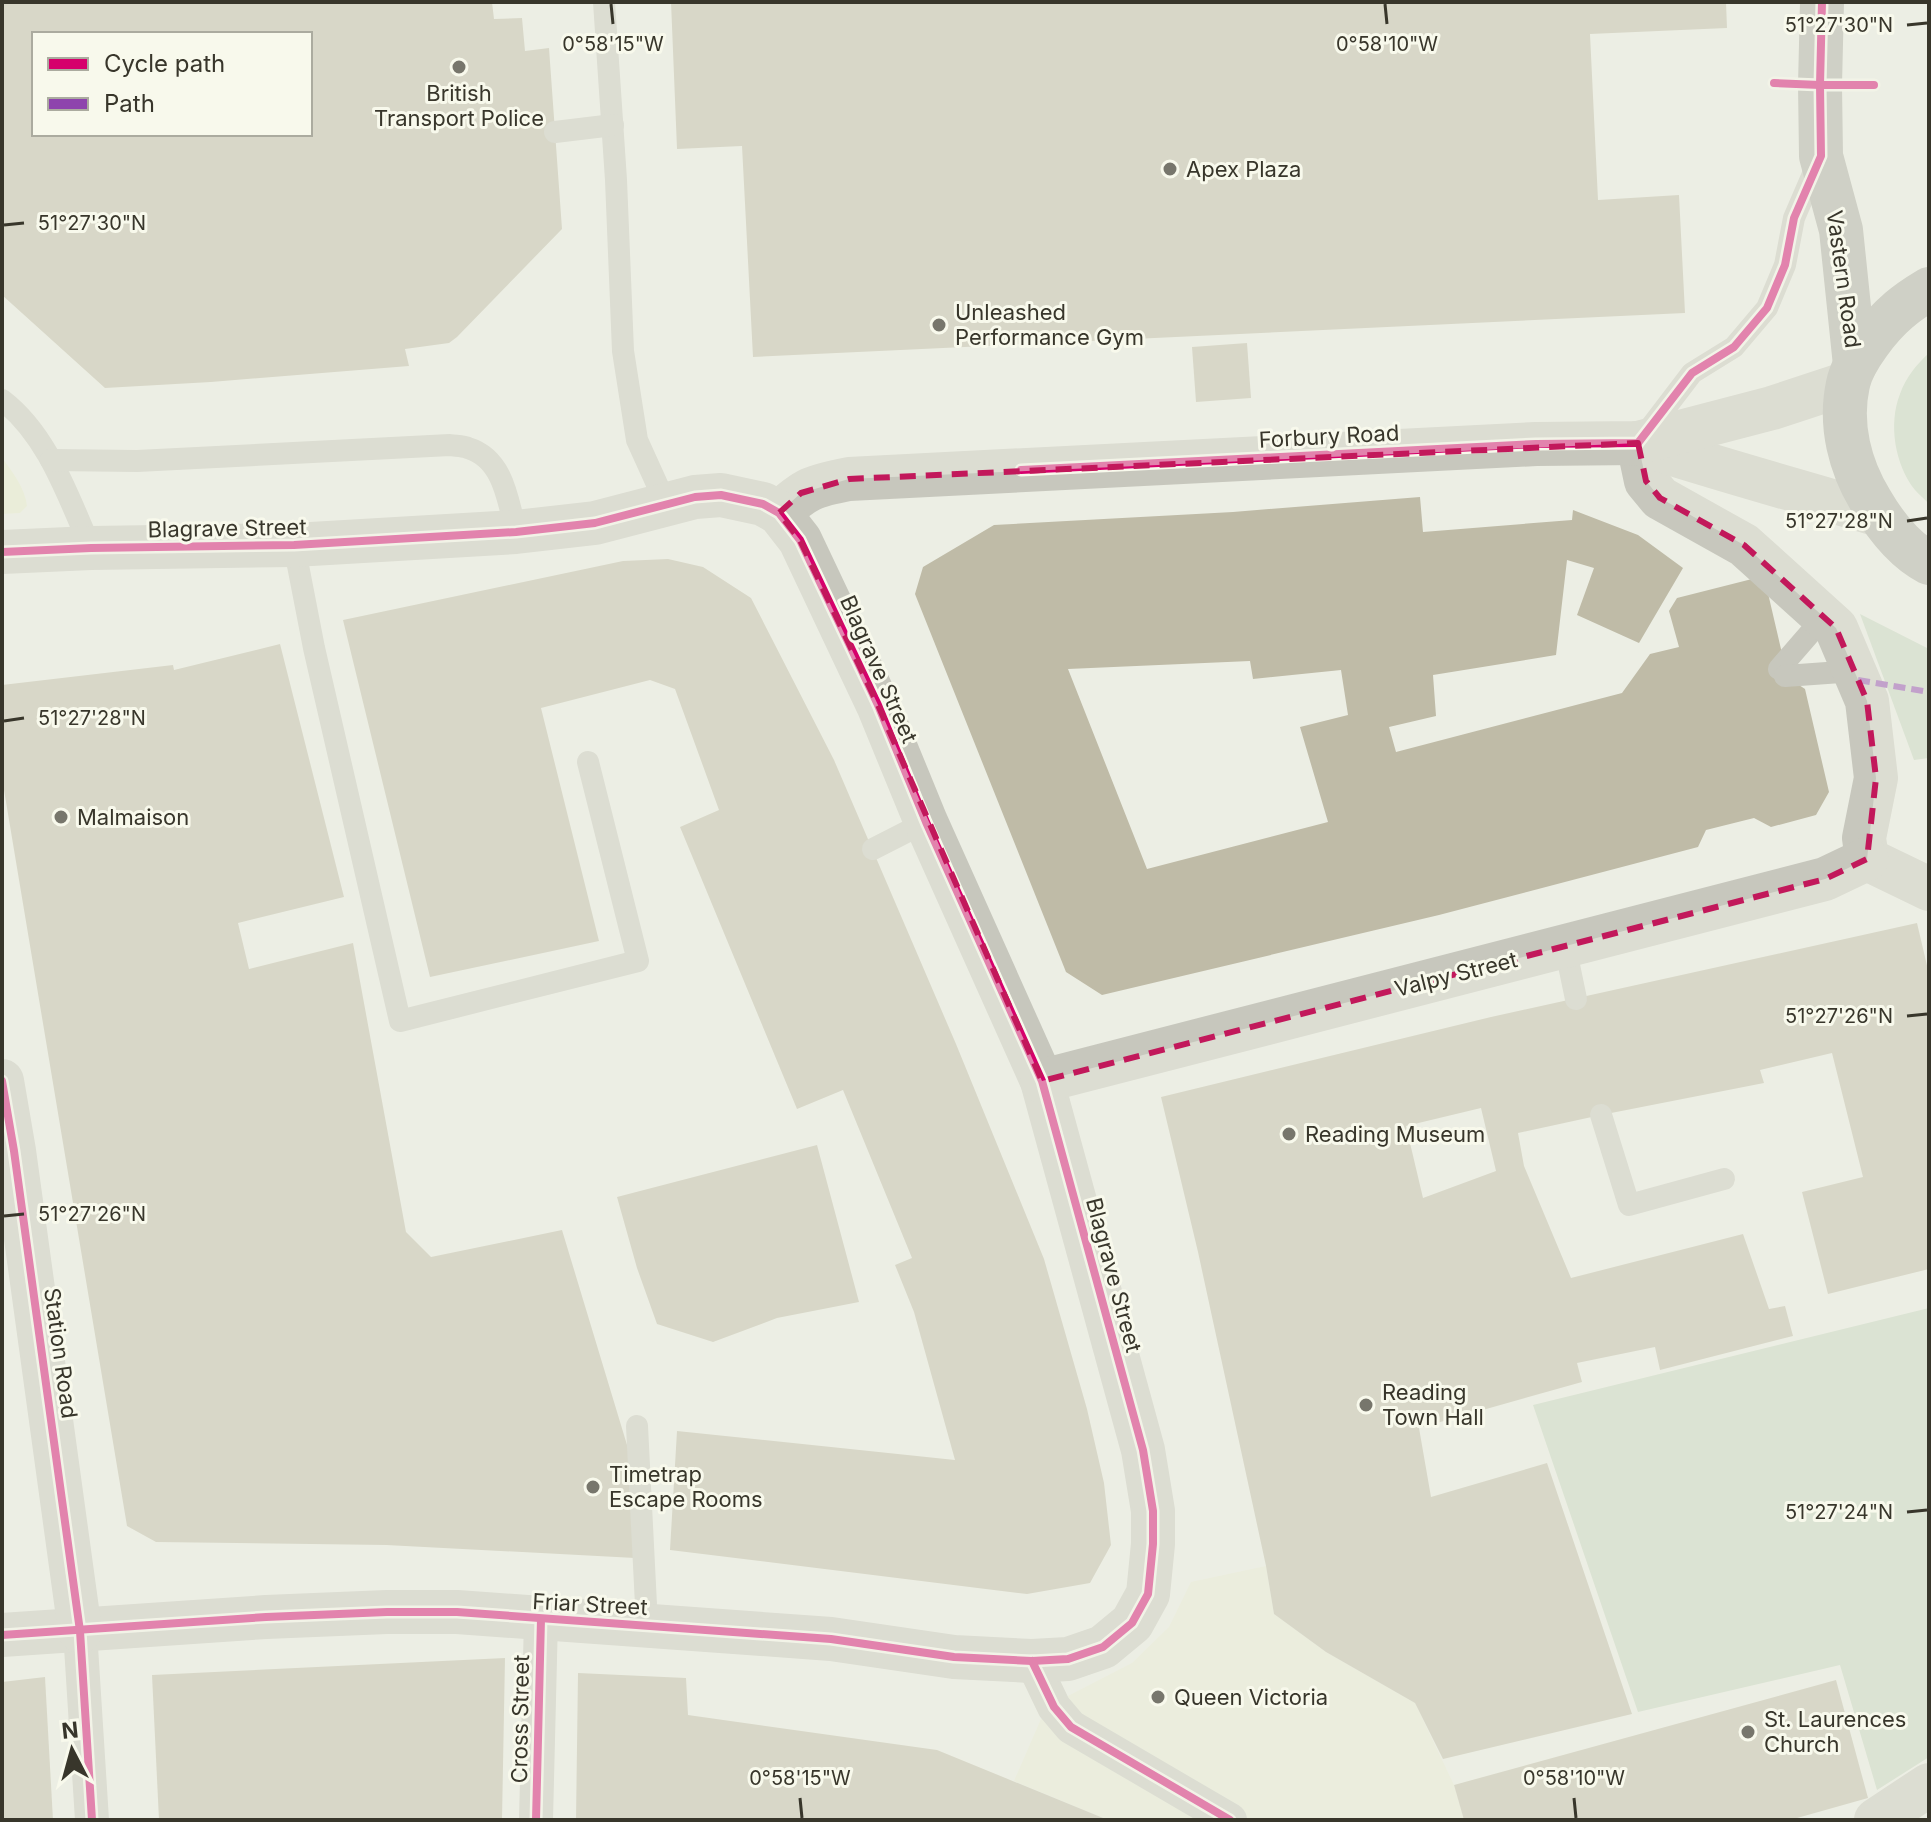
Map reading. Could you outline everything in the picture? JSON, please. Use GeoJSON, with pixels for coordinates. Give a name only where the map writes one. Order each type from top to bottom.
{"type":"FeatureCollection","features":[{"type":"Feature","properties":{"kind":"main road","name":"Vastern Road"},"geometry":{"type":"LineString","coordinates":[[1822,2],[1821,156],[1841,230],[1851,374],[1846,434],[1852,464],[1879,515],[1889,529],[1929,563]]}},
{"type":"Feature","properties":{"kind":"main road"},"geometry":{"type":"LineString","coordinates":[[1851,374],[1880,329],[1900,309],[1929,289]]}},
{"type":"Feature","properties":{"kind":"street","name":"Forbury Road"},"geometry":{"type":"LineString","coordinates":[[779,513],[801,493],[849,479],[1521,445],[1638,443],[1772,408],[1851,374]]}},
{"type":"Feature","properties":{"kind":"street","name":"Forbury Road"},"geometry":{"type":"LineString","coordinates":[[1638,443],[1879,515]]}},
{"type":"Feature","properties":{"kind":"street"},"geometry":{"type":"LineString","coordinates":[[1638,443],[1646,481],[1660,498],[1744,545],[1836,628],[1867,701],[1876,778],[1864,838],[1867,859],[1929,889]]}},
{"type":"Feature","properties":{"kind":"street","name":"Blagrave Street"},"geometry":{"type":"LineString","coordinates":[[2,552],[294,545],[516,532],[595,523],[695,497],[721,495],[763,504],[779,513],[800,540],[878,705],[926,822],[1042,1081],[1143,1450],[1153,1511],[1148,1594]]}},
{"type":"Feature","properties":{"kind":"street","name":"Valpy Street"},"geometry":{"type":"LineString","coordinates":[[1042,1081],[1825,879],[1867,859]]}},
{"type":"Feature","properties":{"kind":"street","name":"Station Road"},"geometry":{"type":"LineString","coordinates":[[2,1081],[17,1166],[80,1631]]}},
{"type":"Feature","properties":{"kind":"street","name":"Friar Street"},"geometry":{"type":"LineString","coordinates":[[2,1635],[211,1620],[457,1612],[831,1639],[954,1657],[1032,1661],[1068,1659],[1103,1647],[1132,1623],[1148,1594]]}},
{"type":"Feature","properties":{"kind":"street","name":"Cross Street"},"geometry":{"type":"LineString","coordinates":[[536,1820],[541,1619]]}},
{"type":"Feature","properties":{"kind":"street"},"geometry":{"type":"LineString","coordinates":[[80,1631],[92,1820]]}},
{"type":"Feature","properties":{"kind":"street"},"geometry":{"type":"LineString","coordinates":[[1032,1661],[1054,1707],[1071,1727],[1230,1820]]}},
{"type":"Feature","properties":{"kind":"street"},"geometry":{"type":"LineString","coordinates":[[1876,1820],[1929,1785]]}},
{"type":"Feature","properties":{"kind":"lane"},"geometry":{"type":"LineString","coordinates":[[604,2],[623,351],[637,440],[666,504]]}},
{"type":"Feature","properties":{"kind":"lane"},"geometry":{"type":"LineString","coordinates":[[555,132],[613,125]]}},
{"type":"Feature","properties":{"kind":"lane"},"geometry":{"type":"LineString","coordinates":[[1638,443],[1692,373],[1734,347],[1767,308],[1785,265],[1794,218],[1821,156]]}},
{"type":"Feature","properties":{"kind":"lane"},"geometry":{"type":"LineString","coordinates":[[2,400],[30,429],[51,460],[91,548]]}},
{"type":"Feature","properties":{"kind":"lane"},"geometry":{"type":"LineString","coordinates":[[51,460],[137,461],[450,445],[470,448],[492,464],[501,478],[516,532]]}},
{"type":"Feature","properties":{"kind":"lane"},"geometry":{"type":"LineString","coordinates":[[294,545],[314,648],[400,1021],[638,961],[588,762]]}},
{"type":"Feature","properties":{"kind":"lane"},"geometry":{"type":"LineString","coordinates":[[1824,617],[1782,673],[1855,671]]}},
{"type":"Feature","properties":{"kind":"lane"},"geometry":{"type":"LineString","coordinates":[[873,849],[926,822]]}},
{"type":"Feature","properties":{"kind":"lane"},"geometry":{"type":"LineString","coordinates":[[1565,946],[1576,999]]}},
{"type":"Feature","properties":{"kind":"lane"},"geometry":{"type":"LineString","coordinates":[[1601,1115],[1629,1205],[1724,1179]]}},
{"type":"Feature","properties":{"kind":"lane"},"geometry":{"type":"LineString","coordinates":[[637,1426],[647,1625]]}},
{"type":"Feature","properties":{"kind":"highlighted area"},"geometry":{"type":"Polygon","coordinates":[[[1638,443],[1646,481],[1660,498],[1744,545],[1836,628],[1867,701],[1876,778],[1867,859],[1825,879],[1042,1081],[878,705],[800,540],[779,513],[801,493],[849,479],[1638,443]]]}},
{"type":"Feature","properties":{"kind":"shaded area"},"geometry":{"type":"Polygon","coordinates":[[[1929,353],[1929,504],[1908,480],[1898,457],[1894,418],[1902,388],[1912,371],[1929,353]]]}},
{"type":"Feature","properties":{"kind":"shaded area"},"geometry":{"type":"Polygon","coordinates":[[[1860,614],[1929,649],[1929,758],[1914,760],[1860,614]]]}},
{"type":"Feature","properties":{"kind":"shaded area"},"geometry":{"type":"Polygon","coordinates":[[[1929,1308],[1929,1757],[1877,1790],[1840,1665],[1638,1712],[1533,1405],[1929,1308]]]}},
{"type":"Feature","properties":{"kind":"shaded area"},"geometry":{"type":"Polygon","coordinates":[[[1266,1566],[1274,1614],[1326,1652],[1415,1703],[1454,1785],[1464,1820],[1108,1820],[1014,1781],[1041,1719],[1068,1696],[1132,1663],[1169,1627],[1191,1582],[1266,1566]]]}},
{"type":"Feature","properties":{"kind":"sand"},"geometry":{"type":"Polygon","coordinates":[[[2,458],[24,493],[27,506],[20,513],[2,514],[2,458]]]}},
{"type":"Feature","properties":{"kind":"building"},"geometry":{"type":"Polygon","coordinates":[[[2,2],[492,2],[494,19],[522,18],[525,51],[549,48],[562,229],[457,337],[449,343],[405,349],[409,366],[105,388],[2,295],[2,2]]]}},
{"type":"Feature","properties":{"kind":"building","name":"Apex Plaza"},"geometry":{"type":"Polygon","coordinates":[[[671,2],[1726,2],[1727,28],[1590,34],[1598,200],[1679,195],[1685,313],[753,357],[742,146],[677,149],[671,2]]]}},
{"type":"Feature","properties":{"kind":"building"},"geometry":{"type":"Polygon","coordinates":[[[1247,343],[1251,398],[1196,402],[1192,347],[1247,343]]]}},
{"type":"Feature","properties":{"kind":"building"},"geometry":{"type":"Polygon","coordinates":[[[1420,497],[1423,532],[1572,520],[1573,510],[1638,535],[1683,568],[1639,643],[1577,615],[1594,568],[1567,560],[1556,655],[1433,675],[1436,716],[1389,727],[1396,752],[1622,693],[1650,654],[1679,647],[1669,611],[1677,598],[1752,579],[1767,589],[1784,662],[1778,671],[1805,689],[1829,792],[1816,815],[1771,827],[1754,818],[1706,830],[1698,847],[1439,915],[1102,995],[1066,972],[915,594],[923,567],[994,525],[1233,512],[1420,497]],[[1250,661],[1068,669],[1147,869],[1328,822],[1300,727],[1348,715],[1341,670],[1253,679],[1250,661]]]}},
{"type":"Feature","properties":{"kind":"building"},"geometry":{"type":"Polygon","coordinates":[[[668,559],[703,567],[751,598],[834,760],[956,1044],[1044,1259],[1087,1409],[1104,1483],[1111,1545],[1090,1583],[1027,1594],[670,1550],[677,1431],[955,1460],[914,1312],[895,1265],[912,1258],[843,1090],[797,1109],[680,827],[719,810],[675,689],[650,680],[541,708],[599,941],[430,977],[343,620],[623,561],[668,559]]]}},
{"type":"Feature","properties":{"kind":"building"},"geometry":{"type":"Polygon","coordinates":[[[280,644],[344,897],[238,923],[249,969],[353,943],[406,1232],[431,1257],[562,1230],[634,1468],[635,1558],[386,1545],[156,1542],[127,1526],[2,778],[2,685],[173,665],[174,670],[280,644]]]}},
{"type":"Feature","properties":{"kind":"building"},"geometry":{"type":"Polygon","coordinates":[[[1917,923],[1929,974],[1929,1269],[1828,1294],[1802,1192],[1863,1177],[1832,1053],[1760,1070],[1764,1083],[1518,1133],[1524,1166],[1571,1278],[1743,1234],[1769,1309],[1785,1306],[1793,1336],[1660,1370],[1655,1347],[1577,1363],[1582,1382],[1419,1428],[1431,1497],[1547,1463],[1632,1714],[1443,1759],[1415,1703],[1326,1652],[1274,1614],[1198,1252],[1161,1097],[1491,1017],[1917,923]],[[1481,1108],[1406,1126],[1423,1198],[1496,1171],[1481,1108]]]}},
{"type":"Feature","properties":{"kind":"building"},"geometry":{"type":"Polygon","coordinates":[[[817,1145],[859,1302],[777,1318],[713,1342],[657,1324],[617,1197],[817,1145]]]}},
{"type":"Feature","properties":{"kind":"building"},"geometry":{"type":"Polygon","coordinates":[[[505,1658],[502,1820],[159,1820],[152,1675],[505,1658]]]}},
{"type":"Feature","properties":{"kind":"building"},"geometry":{"type":"Polygon","coordinates":[[[578,1673],[686,1678],[688,1715],[937,1750],[1108,1820],[576,1820],[578,1673]]]}},
{"type":"Feature","properties":{"kind":"building"},"geometry":{"type":"Polygon","coordinates":[[[45,1677],[53,1820],[2,1820],[2,1682],[45,1677]]]}},
{"type":"Feature","properties":{"kind":"building","name":"St. Laurences Church"},"geometry":{"type":"Polygon","coordinates":[[[1836,1680],[1868,1798],[1790,1820],[1464,1820],[1454,1785],[1836,1680]]]}},
{"type":"Feature","properties":{"kind":"marked path"},"geometry":{"type":"LineString","coordinates":[[1858,680],[1929,692]]}},
{"type":"Feature","properties":{"kind":"cycle path"},"geometry":{"type":"LineString","coordinates":[[1021,470],[1536,444],[1638,443],[1692,373],[1734,347],[1767,308],[1785,265],[1794,218],[1821,156],[1822,2]]}},
{"type":"Feature","properties":{"kind":"cycle path"},"geometry":{"type":"LineString","coordinates":[[1774,83],[1874,85]]}},
{"type":"Feature","properties":{"kind":"cycle path"},"geometry":{"type":"LineString","coordinates":[[2,552],[294,545],[516,532],[595,523],[695,497],[721,495],[763,504],[779,513],[800,540],[878,705],[926,822],[1042,1081],[1143,1450],[1153,1511],[1148,1594],[1132,1623],[1103,1647],[1068,1659],[1032,1661],[954,1657],[831,1639],[457,1612],[266,1617],[2,1635]]}},
{"type":"Feature","properties":{"kind":"cycle path"},"geometry":{"type":"LineString","coordinates":[[2,1081],[80,1631],[92,1820]]}},
{"type":"Feature","properties":{"kind":"cycle path"},"geometry":{"type":"LineString","coordinates":[[536,1820],[541,1619]]}},
{"type":"Feature","properties":{"kind":"cycle path"},"geometry":{"type":"LineString","coordinates":[[1032,1661],[1054,1707],[1071,1727],[1230,1820]]}},
{"type":"Feature","properties":{"kind":"place","name":"British Transport Police"},"geometry":{"type":"Point","coordinates":[459,67]}},
{"type":"Feature","properties":{"kind":"place","name":"Apex Plaza"},"geometry":{"type":"Point","coordinates":[1170,169]}},
{"type":"Feature","properties":{"kind":"place","name":"Unleashed Performance Gym"},"geometry":{"type":"Point","coordinates":[939,325]}},
{"type":"Feature","properties":{"kind":"place","name":"Malmaison"},"geometry":{"type":"Point","coordinates":[61,817]}},
{"type":"Feature","properties":{"kind":"place","name":"Reading Museum"},"geometry":{"type":"Point","coordinates":[1289,1134]}},
{"type":"Feature","properties":{"kind":"place","name":"Reading Town Hall"},"geometry":{"type":"Point","coordinates":[1366,1405]}},
{"type":"Feature","properties":{"kind":"place","name":"Timetrap Escape Rooms"},"geometry":{"type":"Point","coordinates":[593,1487]}},
{"type":"Feature","properties":{"kind":"place","name":"Queen Victoria"},"geometry":{"type":"Point","coordinates":[1158,1697]}},
{"type":"Feature","properties":{"kind":"place","name":"St. Laurences Church"},"geometry":{"type":"Point","coordinates":[1748,1732]}}]}
